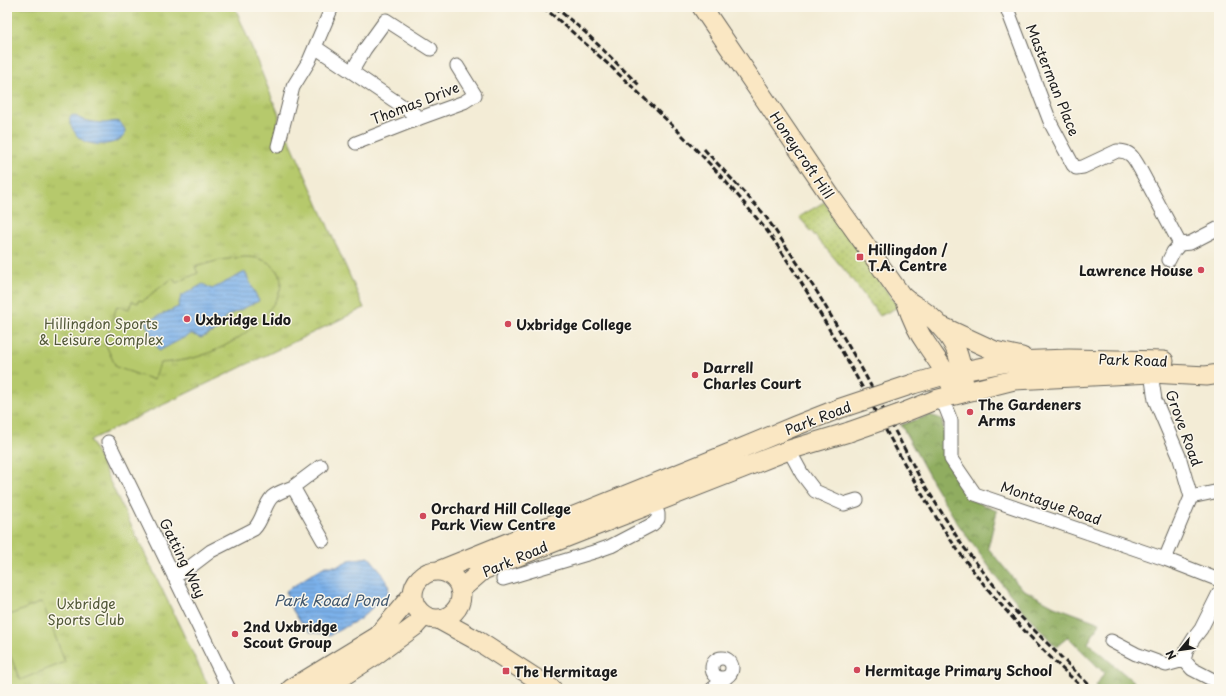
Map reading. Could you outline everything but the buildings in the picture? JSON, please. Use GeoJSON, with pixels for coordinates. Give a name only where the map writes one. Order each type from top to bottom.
{"type":"FeatureCollection","features":[{"type":"Feature","properties":{"kind":"main road","name":"Honeycroft Hill"},"geometry":{"type":"LineString","coordinates":[[702,7],[828,192],[906,301],[911,318],[926,345],[955,373]]}},
{"type":"Feature","properties":{"kind":"main road","name":"Honeycroft Hill"},"geometry":{"type":"LineString","coordinates":[[906,301],[922,309],[933,318],[950,337],[958,354],[955,373],[960,393]]}},
{"type":"Feature","properties":{"kind":"main road"},"geometry":{"type":"LineString","coordinates":[[939,326],[995,351],[1035,360]]}},
{"type":"Feature","properties":{"kind":"main road","name":"Park Road"},"geometry":{"type":"LineString","coordinates":[[438,571],[838,409],[913,384],[955,373],[1013,361],[1069,359],[1208,363],[1219,361]]}},
{"type":"Feature","properties":{"kind":"main road","name":"Park Road"},"geometry":{"type":"LineString","coordinates":[[459,599],[483,570],[789,450],[849,432],[934,400],[1014,380],[1150,373],[1206,376],[1219,374]]}},
{"type":"Feature","properties":{"kind":"main road"},"geometry":{"type":"LineString","coordinates":[[291,689],[378,636],[412,595],[415,585],[420,577],[429,572],[438,571],[447,573],[453,577],[457,583],[459,599],[478,641]]}},
{"type":"Feature","properties":{"kind":"main road"},"geometry":{"type":"LineString","coordinates":[[412,595],[418,611],[478,641],[552,689]]}},
{"type":"Feature","properties":{"kind":"main road"},"geometry":{"type":"LineString","coordinates":[[323,689],[374,656],[415,626],[431,618],[450,616],[459,599]]}},
{"type":"Feature","properties":{"kind":"street"},"geometry":{"type":"LineString","coordinates":[[278,146],[293,87],[309,61],[332,7]]}},
{"type":"Feature","properties":{"kind":"street","name":"Masterman Place"},"geometry":{"type":"LineString","coordinates":[[1008,7],[1008,11],[1052,124],[1073,165],[1076,168],[1083,167],[1117,151],[1122,150],[1129,152],[1137,163],[1180,244]]}},
{"type":"Feature","properties":{"kind":"street"},"geometry":{"type":"LineString","coordinates":[[352,71],[365,49],[386,20],[431,49]]}},
{"type":"Feature","properties":{"kind":"street"},"geometry":{"type":"LineString","coordinates":[[315,46],[420,118]]}},
{"type":"Feature","properties":{"kind":"street","name":"Thomas Drive"},"geometry":{"type":"LineString","coordinates":[[356,142],[464,102],[475,95],[457,66]]}},
{"type":"Feature","properties":{"kind":"street"},"geometry":{"type":"LineString","coordinates":[[1170,260],[1173,252],[1180,244],[1190,243],[1219,228]]}},
{"type":"Feature","properties":{"kind":"street","name":"Grove Road"},"geometry":{"type":"LineString","coordinates":[[1150,373],[1155,400],[1179,456],[1191,498]]}},
{"type":"Feature","properties":{"kind":"street","name":"Montague Road"},"geometry":{"type":"LineString","coordinates":[[934,400],[945,406],[951,421],[951,460],[975,494],[1165,559],[1219,580]]}},
{"type":"Feature","properties":{"kind":"street","name":"Gatting Way"},"geometry":{"type":"LineString","coordinates":[[108,442],[229,689]]}},
{"type":"Feature","properties":{"kind":"street"},"geometry":{"type":"LineString","coordinates":[[789,450],[802,474],[815,491],[844,504],[857,500]]}},
{"type":"Feature","properties":{"kind":"street"},"geometry":{"type":"LineString","coordinates":[[174,577],[211,551],[254,529],[259,524],[264,511],[272,498],[293,486],[321,466]]}},
{"type":"Feature","properties":{"kind":"street"},"geometry":{"type":"LineString","coordinates":[[293,486],[323,540]]}},
{"type":"Feature","properties":{"kind":"street"},"geometry":{"type":"LineString","coordinates":[[1165,559],[1191,498],[1219,491]]}},
{"type":"Feature","properties":{"kind":"street"},"geometry":{"type":"LineString","coordinates":[[503,579],[597,551],[646,528],[658,519],[658,514],[654,503]]}},
{"type":"Feature","properties":{"kind":"street"},"geometry":{"type":"LineString","coordinates":[[1184,660],[1187,649],[1194,638],[1202,630],[1219,593]]}},
{"type":"Feature","properties":{"kind":"street"},"geometry":{"type":"LineString","coordinates":[[1111,641],[1136,654],[1166,665],[1184,660]]}},
{"type":"Feature","properties":{"kind":"street"},"geometry":{"type":"LineString","coordinates":[[1184,660],[1192,670],[1219,683]]}},
{"type":"Feature","properties":{"kind":"street"},"geometry":{"type":"LineString","coordinates":[[713,670],[717,677],[727,677],[713,688],[713,670]]}},
{"type":"Feature","properties":{"kind":"green space"},"geometry":{"type":"Polygon","coordinates":[[[7,7],[235,7],[279,115],[277,136],[289,138],[364,308],[90,440],[210,689],[7,689],[7,7]]]}},
{"type":"Feature","properties":{"kind":"green space"},"geometry":{"type":"Polygon","coordinates":[[[824,202],[898,307],[880,316],[847,273],[799,217],[824,202]]]}},
{"type":"Feature","properties":{"kind":"green space","name":"Uxbridge Lido"},"geometry":{"type":"Polygon","coordinates":[[[244,257],[257,258],[268,262],[275,268],[280,277],[281,287],[277,298],[270,308],[243,335],[217,350],[190,359],[160,363],[154,380],[116,367],[105,343],[117,306],[129,309],[132,301],[138,303],[139,300],[143,301],[173,278],[176,283],[198,273],[195,267],[220,260],[244,257]]]}},
{"type":"Feature","properties":{"kind":"green space"},"geometry":{"type":"Polygon","coordinates":[[[930,415],[942,419],[948,462],[969,499],[997,511],[988,548],[1021,588],[1054,606],[1100,623],[1088,643],[1142,689],[1100,689],[1096,686],[1104,673],[1068,637],[1056,647],[1027,615],[998,579],[958,524],[933,483],[901,425],[930,415]]]}},
{"type":"Feature","properties":{"kind":"green space"},"geometry":{"type":"Polygon","coordinates":[[[42,602],[65,662],[20,680],[7,647],[7,616],[42,602]]]}},
{"type":"Feature","properties":{"kind":"water"},"geometry":{"type":"Polygon","coordinates":[[[73,115],[83,120],[96,122],[120,122],[125,130],[125,134],[122,138],[108,144],[88,143],[82,140],[72,128],[70,117],[73,115]]]}},
{"type":"Feature","properties":{"kind":"water"},"geometry":{"type":"Polygon","coordinates":[[[245,272],[259,301],[225,317],[222,328],[201,338],[191,334],[159,351],[145,322],[178,307],[181,296],[203,284],[212,289],[245,272]]]}},
{"type":"Feature","properties":{"kind":"water","name":"Park Road Pond"},"geometry":{"type":"Polygon","coordinates":[[[369,557],[380,570],[389,585],[388,593],[360,619],[330,635],[310,632],[299,620],[290,606],[286,591],[325,566],[338,566],[349,560],[369,557]]]}},
{"type":"Feature","properties":{"kind":"railway"},"geometry":{"type":"LineString","coordinates":[[543,7],[611,67],[676,129],[725,181],[764,228],[775,242],[820,313],[919,489],[957,549],[1001,605],[1084,689]]}},
{"type":"Feature","properties":{"kind":"railway"},"geometry":{"type":"LineString","coordinates":[[555,7],[585,32],[640,86]]}},
{"type":"Feature","properties":{"kind":"railway"},"geometry":{"type":"LineString","coordinates":[[704,149],[764,214],[817,292],[862,369],[920,478],[962,545],[1012,608],[1093,689]]}},
{"type":"Feature","properties":{"kind":"place","name":"Hillingdon / T.A. Centre"},"geometry":{"type":"Point","coordinates":[860,257]}},
{"type":"Feature","properties":{"kind":"place","name":"Lawrence House"},"geometry":{"type":"Point","coordinates":[1201,270]}},
{"type":"Feature","properties":{"kind":"place","name":"Uxbridge Lido"},"geometry":{"type":"Point","coordinates":[187,319]}},
{"type":"Feature","properties":{"kind":"place","name":"Uxbridge College"},"geometry":{"type":"Point","coordinates":[508,324]}},
{"type":"Feature","properties":{"kind":"place","name":"Darrell Charles Court"},"geometry":{"type":"Point","coordinates":[695,375]}},
{"type":"Feature","properties":{"kind":"place","name":"The Gardeners Arms"},"geometry":{"type":"Point","coordinates":[970,412]}},
{"type":"Feature","properties":{"kind":"place","name":"Orchard Hill College Park View Centre"},"geometry":{"type":"Point","coordinates":[423,516]}},
{"type":"Feature","properties":{"kind":"place","name":"2nd Uxbridge Scout Group"},"geometry":{"type":"Point","coordinates":[235,634]}},
{"type":"Feature","properties":{"kind":"place","name":"Hermitage Primary School"},"geometry":{"type":"Point","coordinates":[857,670]}},
{"type":"Feature","properties":{"kind":"place","name":"The Hermitage"},"geometry":{"type":"Point","coordinates":[506,671]}},
{"type":"Feature","properties":{"kind":"park label","name":"Hillingdon Sports & Leisure Complex"},"geometry":{"type":"Point","coordinates":[101,332]}},
{"type":"Feature","properties":{"kind":"park label","name":"Uxbridge Sports Club"},"geometry":{"type":"Point","coordinates":[86,612]}}]}
